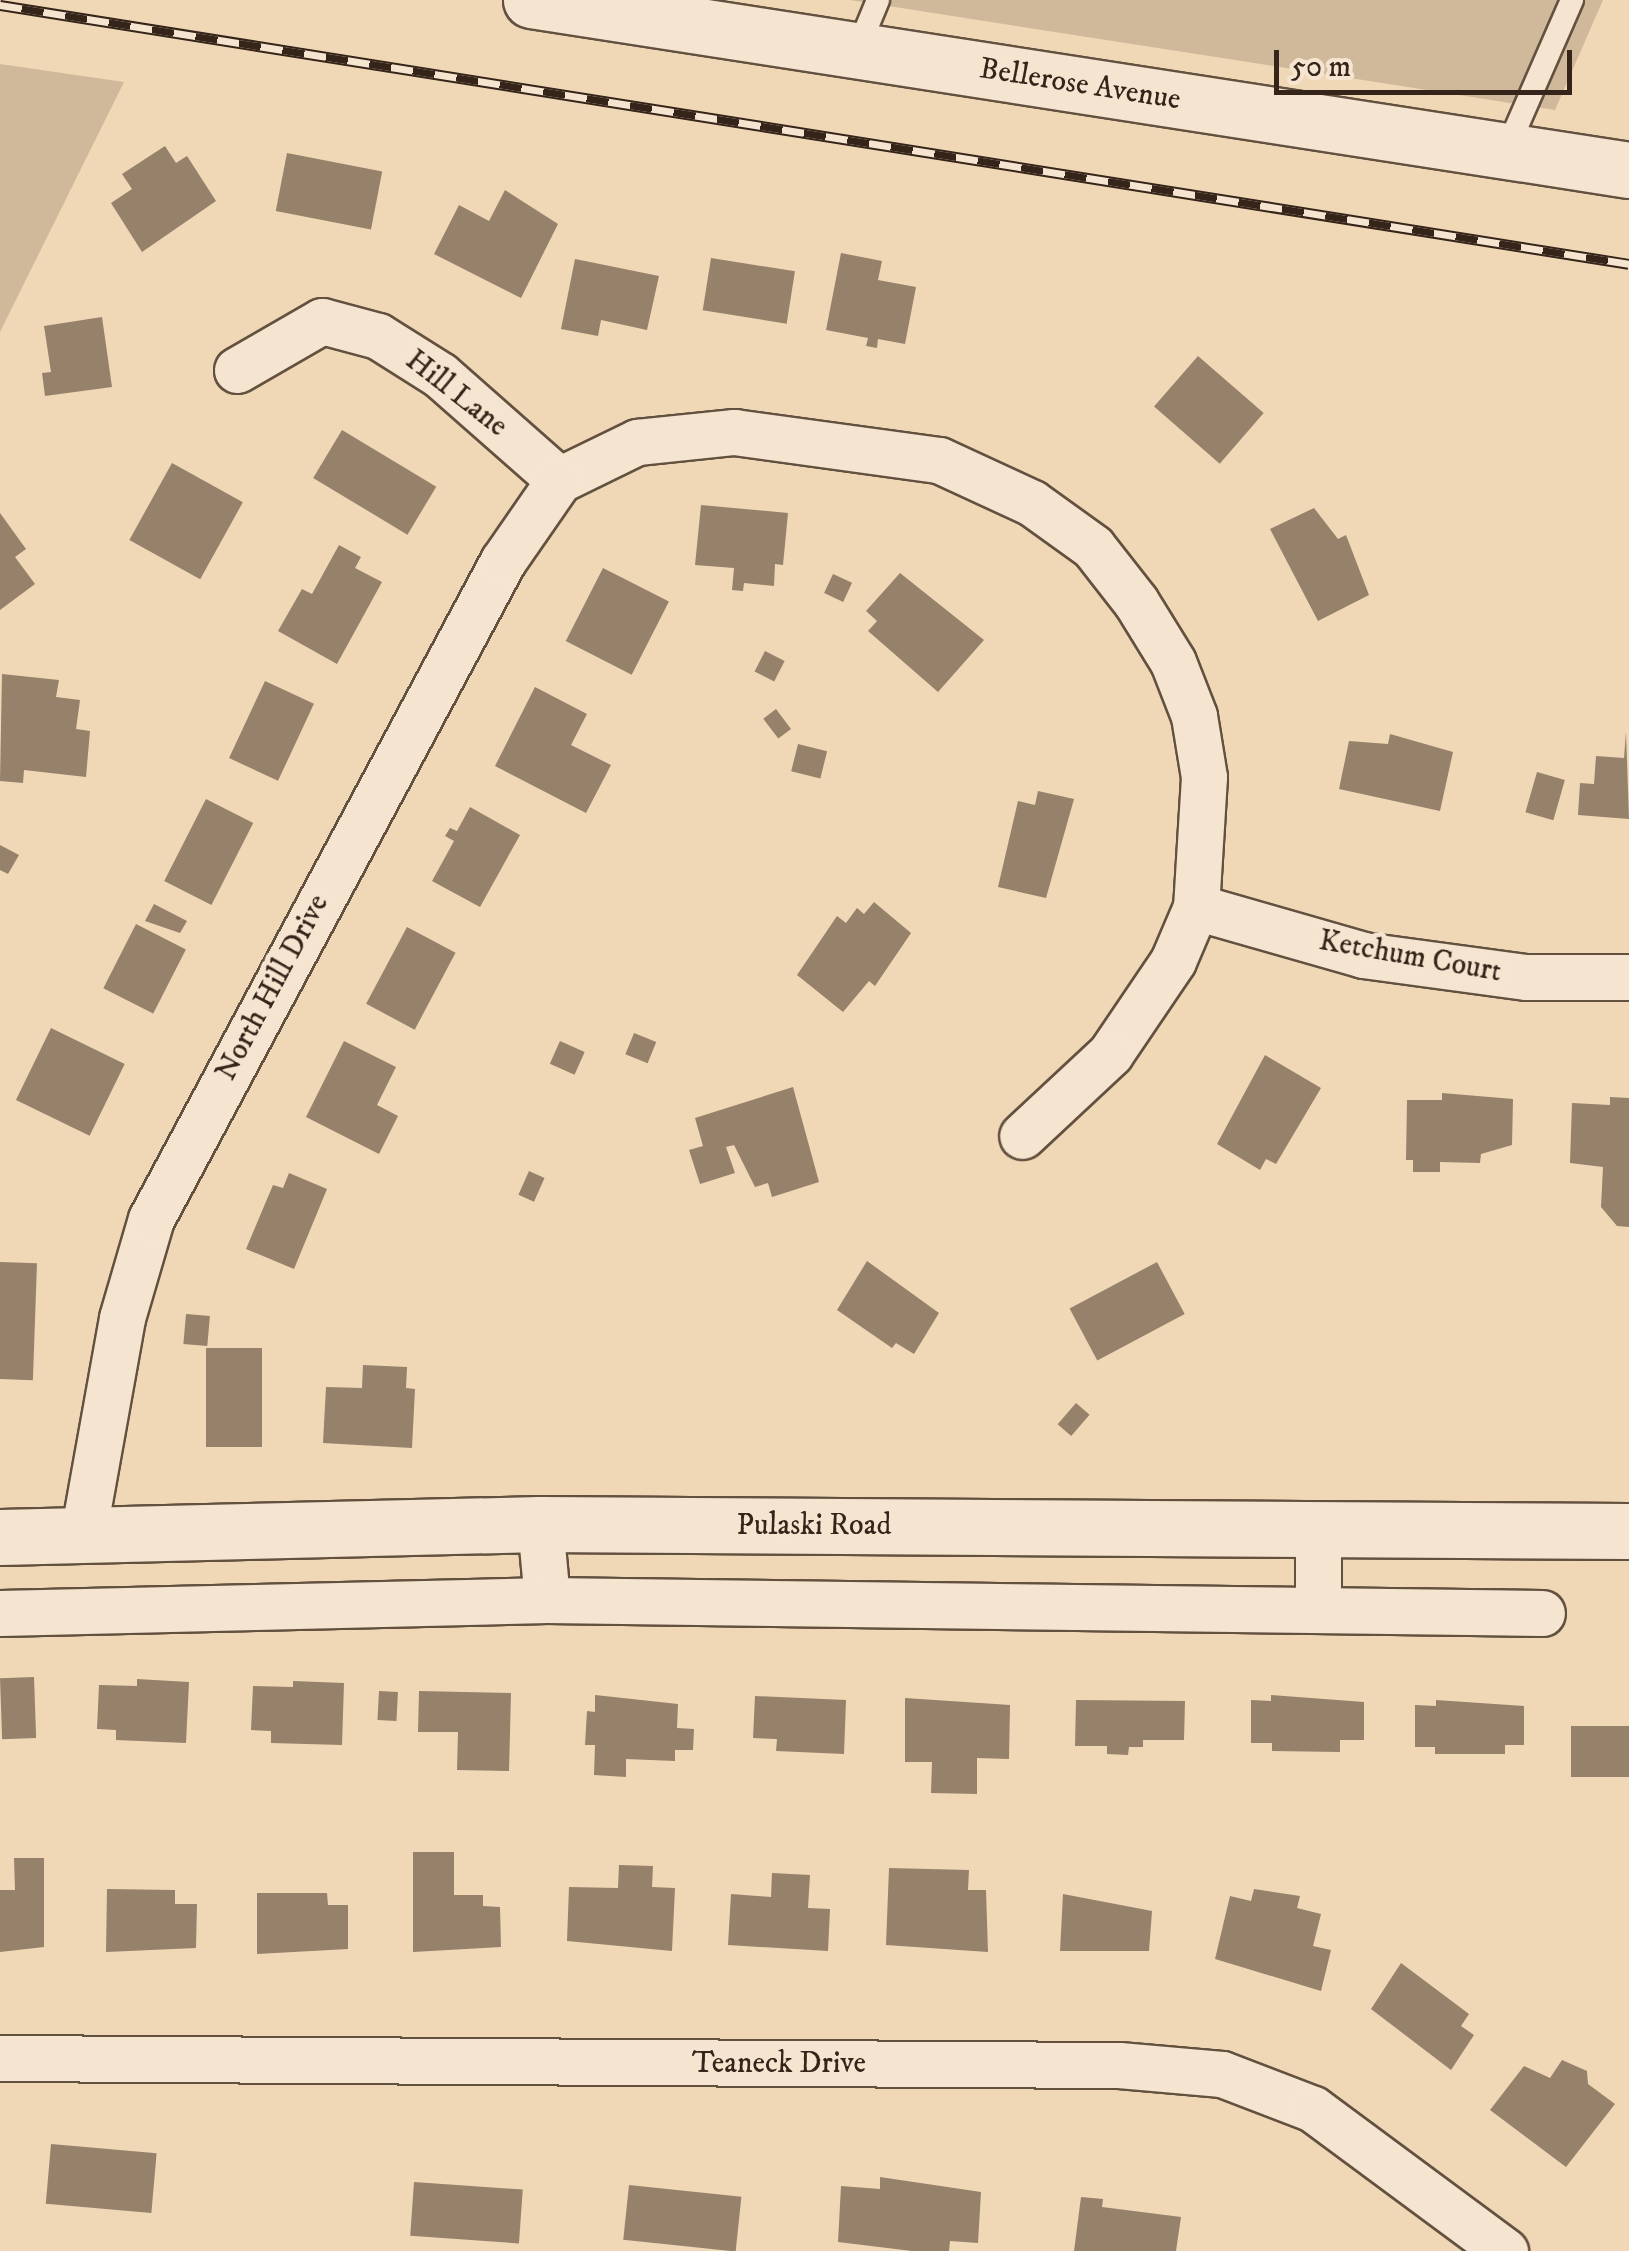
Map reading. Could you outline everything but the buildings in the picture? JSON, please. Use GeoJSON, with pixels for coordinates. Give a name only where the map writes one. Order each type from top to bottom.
{"type":"FeatureCollection","features":[{"type":"Feature","properties":{"kind":"main road","name":"Bellerose Avenue"},"geometry":{"type":"LineString","coordinates":[[531,0],[1629,170]]}},
{"type":"Feature","properties":{"kind":"main road","name":"Pulaski Road"},"geometry":{"type":"LineString","coordinates":[[0,1537],[540,1524],[1629,1531]]}},
{"type":"Feature","properties":{"kind":"street","name":"Hill Lane"},"geometry":{"type":"LineString","coordinates":[[237,370],[322,321],[378,336],[440,375],[558,480]]}},
{"type":"Feature","properties":{"kind":"street"},"geometry":{"type":"LineString","coordinates":[[558,480],[637,442],[734,432],[939,460],[1032,503],[1092,547],[1173,662],[1194,716],[1204,777],[1196,907],[1173,961],[1110,1054],[1022,1136]]}},
{"type":"Feature","properties":{"kind":"street","name":"North Hill Drive"},"geometry":{"type":"LineString","coordinates":[[83,1535],[122,1318],[151,1219],[503,561],[558,480]]}},
{"type":"Feature","properties":{"kind":"street","name":"Ketchum Court"},"geometry":{"type":"LineString","coordinates":[[1196,907],[1363,955],[1526,977],[1629,977]]}},
{"type":"Feature","properties":{"kind":"street"},"geometry":{"type":"LineString","coordinates":[[540,1524],[547,1600]]}},
{"type":"Feature","properties":{"kind":"street"},"geometry":{"type":"LineString","coordinates":[[1318,1529],[1318,1609]]}},
{"type":"Feature","properties":{"kind":"street"},"geometry":{"type":"LineString","coordinates":[[0,1613],[547,1600],[1542,1614]]}},
{"type":"Feature","properties":{"kind":"street","name":"Teaneck Drive"},"geometry":{"type":"LineString","coordinates":[[0,2058],[1118,2064],[1222,2074],[1313,2108],[1504,2251]]}},
{"type":"Feature","properties":{"kind":"lane"},"geometry":{"type":"LineString","coordinates":[[857,50],[878,0]]}},
{"type":"Feature","properties":{"kind":"lane"},"geometry":{"type":"LineString","coordinates":[[1506,152],[1572,0]]}},
{"type":"Feature","properties":{"kind":"shaded area"},"geometry":{"type":"Polygon","coordinates":[[[850,0],[1603,0],[1555,110],[850,0]]]}},
{"type":"Feature","properties":{"kind":"shaded area"},"geometry":{"type":"Polygon","coordinates":[[[0,64],[124,82],[0,332],[0,64]]]}},
{"type":"Feature","properties":{"kind":"railway"},"geometry":{"type":"LineString","coordinates":[[0,5],[1629,264]]}}]}
